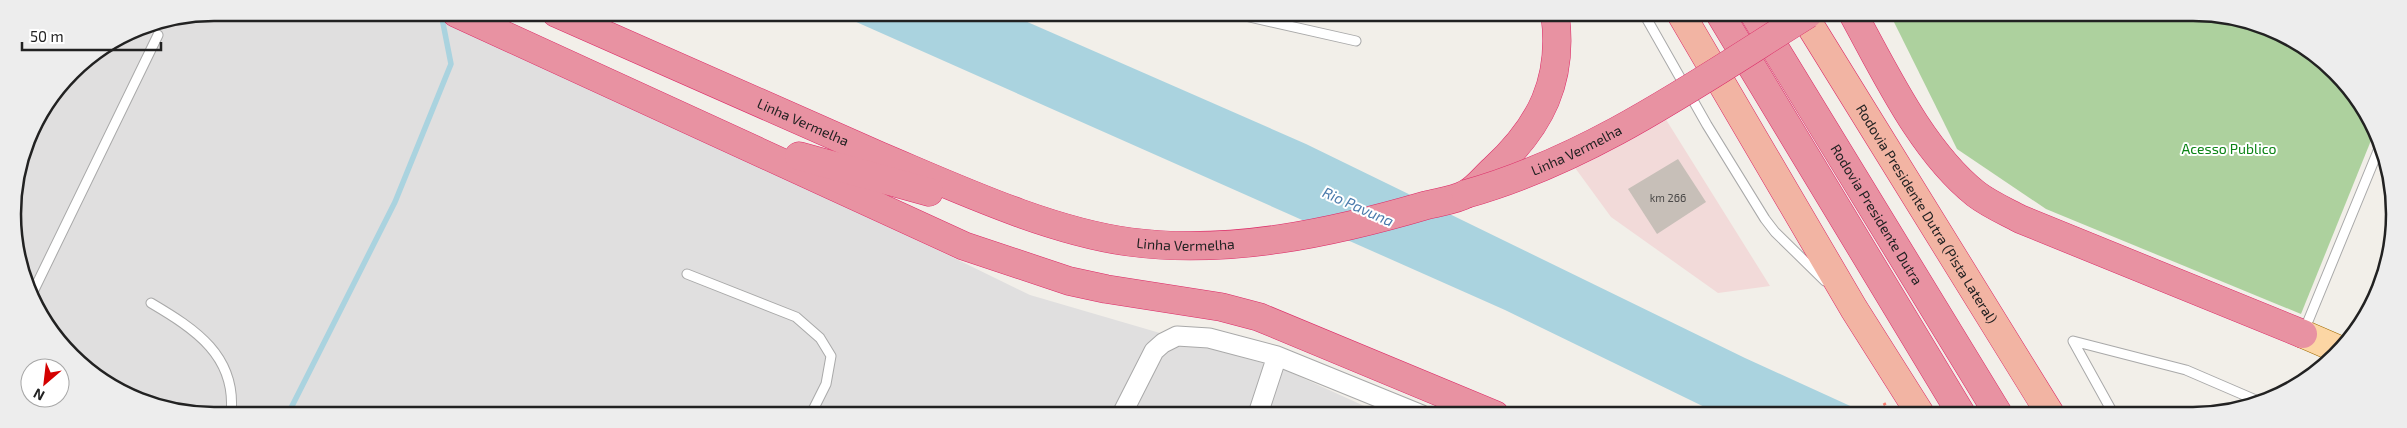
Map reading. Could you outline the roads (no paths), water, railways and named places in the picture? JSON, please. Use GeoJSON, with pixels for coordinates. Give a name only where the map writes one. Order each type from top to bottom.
{"type":"FeatureCollection","features":[{"type":"Feature","properties":{"kind":"highway"},"geometry":{"type":"LineString","coordinates":[[474,21],[964,246],[1069,281],[1106,289],[1220,307],[1259,317],[1476,407]]}},
{"type":"Feature","properties":{"kind":"highway","name":"Linha Vermelha"},"geometry":{"type":"LineString","coordinates":[[574,21],[888,159],[1018,211],[1064,227],[1131,242],[1216,245],[1272,240],[1350,225],[1466,194],[1524,176],[1594,143],[1647,114],[1797,21]]}},
{"type":"Feature","properties":{"kind":"highway"},"geometry":{"type":"LineString","coordinates":[[1466,194],[1520,143],[1535,124],[1544,106],[1556,65],[1555,21]]}},
{"type":"Feature","properties":{"kind":"highway"},"geometry":{"type":"LineString","coordinates":[[1685,21],[1854,309],[1916,407]]}},
{"type":"Feature","properties":{"kind":"highway"},"geometry":{"type":"LineString","coordinates":[[1724,21],[1957,407]]}},
{"type":"Feature","properties":{"kind":"highway","name":"Rodovia Presidente Dutra"},"geometry":{"type":"LineString","coordinates":[[1758,21],[1994,407]]}},
{"type":"Feature","properties":{"kind":"highway","name":"Rodovia Presidente Dutra (Pista Lateral)"},"geometry":{"type":"LineString","coordinates":[[1807,21],[2046,407]]}},
{"type":"Feature","properties":{"kind":"highway"},"geometry":{"type":"LineString","coordinates":[[1856,21],[1895,90],[1925,136],[1947,165],[1977,194],[2020,219],[2303,334]]}},
{"type":"Feature","properties":{"kind":"highway"},"geometry":{"type":"LineString","coordinates":[[720,133],[960,201],[1018,211]]}},
{"type":"Feature","properties":{"kind":"main road"},"geometry":{"type":"LineString","coordinates":[[2303,334],[2332,347]]}},
{"type":"Feature","properties":{"kind":"street"},"geometry":{"type":"LineString","coordinates":[[1125,407],[1154,351],[1163,343],[1177,336],[1209,338],[1277,356],[1402,407]]}},
{"type":"Feature","properties":{"kind":"street"},"geometry":{"type":"LineString","coordinates":[[1260,407],[1277,356]]}},
{"type":"Feature","properties":{"kind":"lane"},"geometry":{"type":"LineString","coordinates":[[1267,21],[1356,41]]}},
{"type":"Feature","properties":{"kind":"lane"},"geometry":{"type":"LineString","coordinates":[[1648,21],[1707,125],[1765,219],[1790,247],[1854,309]]}},
{"type":"Feature","properties":{"kind":"lane"},"geometry":{"type":"LineString","coordinates":[[36,287],[158,35]]}},
{"type":"Feature","properties":{"kind":"lane"},"geometry":{"type":"LineString","coordinates":[[2303,334],[2377,154]]}},
{"type":"Feature","properties":{"kind":"lane"},"geometry":{"type":"LineString","coordinates":[[686,274],[796,317],[820,338],[831,356],[826,384],[814,407]]}},
{"type":"Feature","properties":{"kind":"lane"},"geometry":{"type":"LineString","coordinates":[[151,304],[204,338],[222,364],[233,397],[232,407]]}},
{"type":"Feature","properties":{"kind":"lane"},"geometry":{"type":"LineString","coordinates":[[2110,407],[2074,341],[2186,370],[2251,398]]}},
{"type":"Feature","properties":{"kind":"water","name":"Rio Pavuna"},"geometry":{"type":"Polygon","coordinates":[[[854,21],[1025,21],[1306,144],[1745,358],[1852,407],[1705,407],[1505,310],[854,21]]]}},
{"type":"Feature","properties":{"kind":"waterway"},"geometry":{"type":"LineString","coordinates":[[292,407],[395,202],[451,64],[443,21]]}},
{"type":"Feature","properties":{"kind":"park label","name":"Acesso Publico"},"geometry":{"type":"Point","coordinates":[2229,149]}}]}
